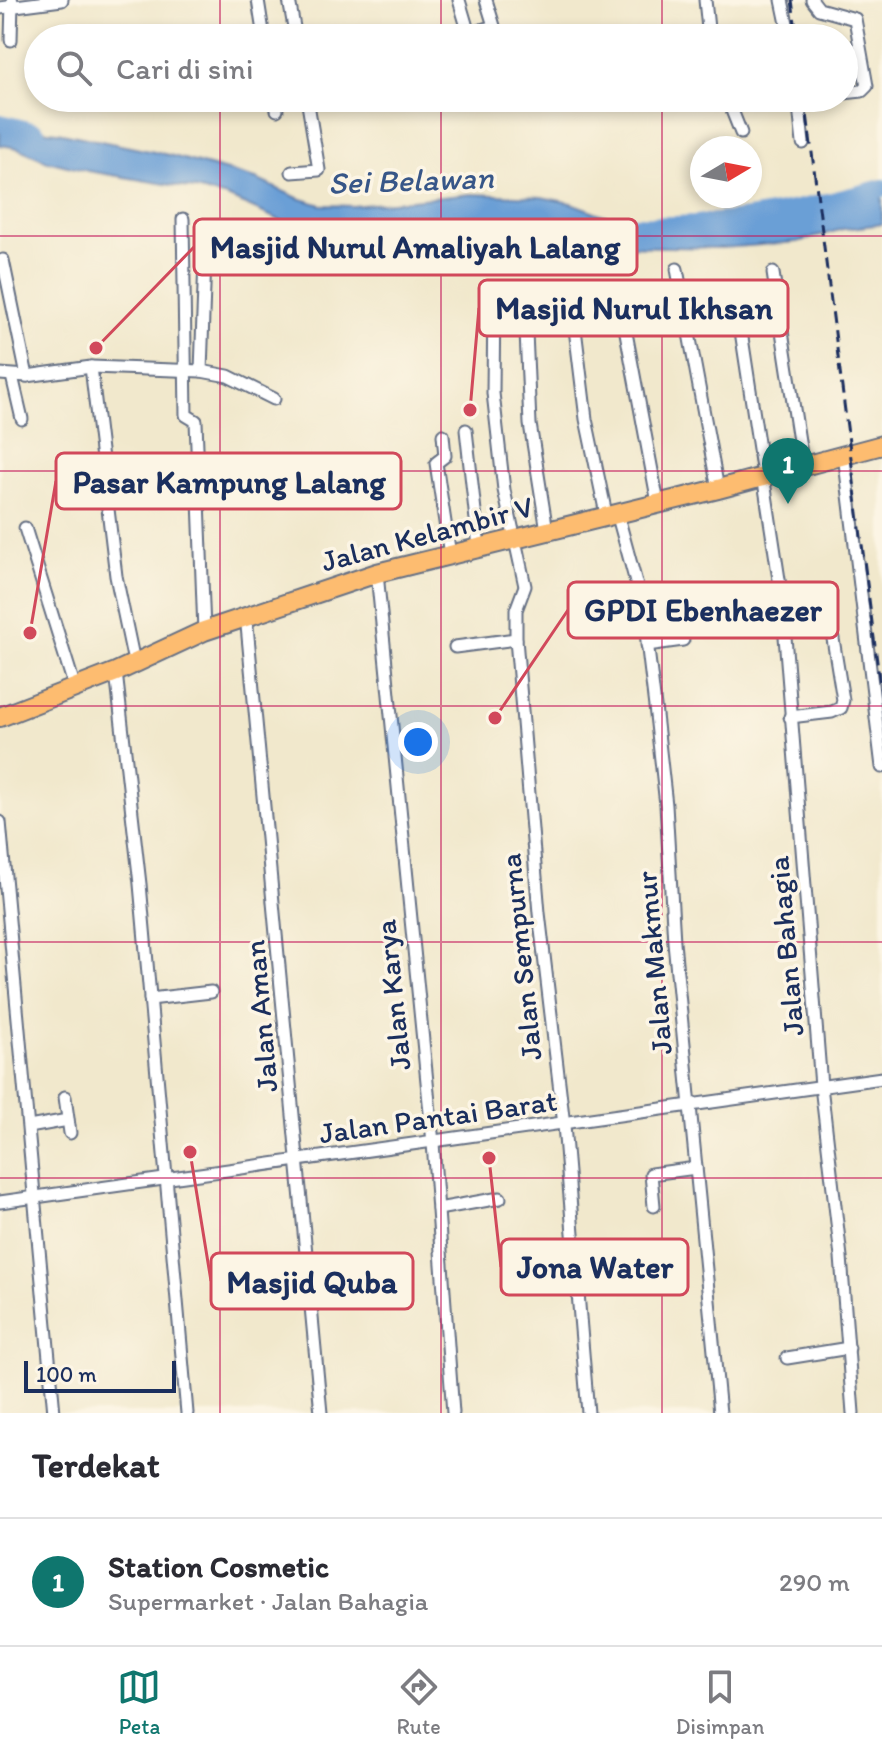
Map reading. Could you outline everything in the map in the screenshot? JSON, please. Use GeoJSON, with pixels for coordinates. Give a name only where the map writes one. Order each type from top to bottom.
{"type":"FeatureCollection","features":[{"type":"Feature","properties":{"kind":"main road","name":"Jalan Kelambir V"},"geometry":{"type":"LineString","coordinates":[[0,717],[116,672],[204,631],[377,573],[882,445]]}},
{"type":"Feature","properties":{"kind":"street"},"geometry":{"type":"LineString","coordinates":[[11,40],[8,5],[62,0]]}},
{"type":"Feature","properties":{"kind":"street"},"geometry":{"type":"LineString","coordinates":[[258,0],[262,24]]}},
{"type":"Feature","properties":{"kind":"street"},"geometry":{"type":"LineString","coordinates":[[289,0],[293,24]]}},
{"type":"Feature","properties":{"kind":"street"},"geometry":{"type":"LineString","coordinates":[[459,0],[466,24]]}},
{"type":"Feature","properties":{"kind":"street"},"geometry":{"type":"LineString","coordinates":[[486,0],[493,24]]}},
{"type":"Feature","properties":{"kind":"street"},"geometry":{"type":"LineString","coordinates":[[705,0],[708,24]]}},
{"type":"Feature","properties":{"kind":"street"},"geometry":{"type":"LineString","coordinates":[[782,0],[787,24]]}},
{"type":"Feature","properties":{"kind":"street"},"geometry":{"type":"LineString","coordinates":[[812,0],[819,9],[855,19],[856,24]]}},
{"type":"Feature","properties":{"kind":"street"},"geometry":{"type":"LineString","coordinates":[[845,0],[846,16]]}},
{"type":"Feature","properties":{"kind":"street"},"geometry":{"type":"LineString","coordinates":[[858,36],[867,86],[858,91]]}},
{"type":"Feature","properties":{"kind":"street"},"geometry":{"type":"LineString","coordinates":[[292,172],[319,170],[309,112]]}},
{"type":"Feature","properties":{"kind":"street"},"geometry":{"type":"LineString","coordinates":[[733,112],[741,133]]}},
{"type":"Feature","properties":{"kind":"street"},"geometry":{"type":"LineString","coordinates":[[800,112],[803,143]]}},
{"type":"Feature","properties":{"kind":"street"},"geometry":{"type":"LineString","coordinates":[[183,219],[183,370],[186,416],[196,421],[204,631]]}},
{"type":"Feature","properties":{"kind":"street"},"geometry":{"type":"LineString","coordinates":[[201,371],[206,231]]}},
{"type":"Feature","properties":{"kind":"street"},"geometry":{"type":"LineString","coordinates":[[3,260],[27,376]]}},
{"type":"Feature","properties":{"kind":"street"},"geometry":{"type":"LineString","coordinates":[[677,269],[718,489]]}},
{"type":"Feature","properties":{"kind":"street"},"geometry":{"type":"LineString","coordinates":[[773,273],[803,467]]}},
{"type":"Feature","properties":{"kind":"street"},"geometry":{"type":"LineString","coordinates":[[618,290],[658,503]]}},
{"type":"Feature","properties":{"kind":"street","name":"Jalan Sempurna"},"geometry":{"type":"LineString","coordinates":[[494,295],[493,393],[504,490],[525,586],[516,610],[516,639],[539,913],[564,1125],[588,1413]]}},
{"type":"Feature","properties":{"kind":"street","name":"Jalan Makmur"},"geometry":{"type":"LineString","coordinates":[[572,304],[586,419],[612,514],[643,608],[666,805],[674,942],[720,1413]]}},
{"type":"Feature","properties":{"kind":"street","name":"Jalan Bahagia"},"geometry":{"type":"LineString","coordinates":[[780,311],[738,311],[782,599],[821,1086],[853,1413]]}},
{"type":"Feature","properties":{"kind":"street"},"geometry":{"type":"LineString","coordinates":[[526,332],[530,424],[547,531]]}},
{"type":"Feature","properties":{"kind":"street"},"geometry":{"type":"LineString","coordinates":[[91,367],[118,589],[134,662]]}},
{"type":"Feature","properties":{"kind":"street"},"geometry":{"type":"LineString","coordinates":[[22,419],[6,375],[27,376],[91,367],[201,371],[228,376],[274,399]]}},
{"type":"Feature","properties":{"kind":"street"},"geometry":{"type":"LineString","coordinates":[[466,430],[479,547]]}},
{"type":"Feature","properties":{"kind":"street"},"geometry":{"type":"LineString","coordinates":[[443,435],[445,456],[436,463],[450,555]]}},
{"type":"Feature","properties":{"kind":"street"},"geometry":{"type":"LineString","coordinates":[[844,454],[882,767]]}},
{"type":"Feature","properties":{"kind":"street"},"geometry":{"type":"LineString","coordinates":[[25,528],[75,688]]}},
{"type":"Feature","properties":{"kind":"street","name":"Jalan Karya"},"geometry":{"type":"LineString","coordinates":[[377,573],[433,1143],[453,1413]]}},
{"type":"Feature","properties":{"kind":"street"},"geometry":{"type":"LineString","coordinates":[[782,599],[826,596],[843,700],[841,708],[832,712],[790,717]]}},
{"type":"Feature","properties":{"kind":"street","name":"Jalan Aman"},"geometry":{"type":"LineString","coordinates":[[246,615],[321,1413]]}},
{"type":"Feature","properties":{"kind":"street"},"geometry":{"type":"LineString","coordinates":[[455,647],[516,639]]}},
{"type":"Feature","properties":{"kind":"street"},"geometry":{"type":"LineString","coordinates":[[647,645],[683,640]]}},
{"type":"Feature","properties":{"kind":"street"},"geometry":{"type":"LineString","coordinates":[[116,672],[140,884],[187,1413]]}},
{"type":"Feature","properties":{"kind":"street"},"geometry":{"type":"LineString","coordinates":[[0,822],[54,1413]]}},
{"type":"Feature","properties":{"kind":"street"},"geometry":{"type":"LineString","coordinates":[[150,999],[211,992]]}},
{"type":"Feature","properties":{"kind":"street","name":"Jalan Pantai Barat"},"geometry":{"type":"LineString","coordinates":[[0,1202],[882,1078]]}},
{"type":"Feature","properties":{"kind":"street"},"geometry":{"type":"LineString","coordinates":[[29,1127],[69,1126],[65,1097]]}},
{"type":"Feature","properties":{"kind":"street"},"geometry":{"type":"LineString","coordinates":[[654,1206],[651,1174],[696,1168]]}},
{"type":"Feature","properties":{"kind":"street"},"geometry":{"type":"LineString","coordinates":[[438,1209],[500,1198]]}},
{"type":"Feature","properties":{"kind":"street"},"geometry":{"type":"LineString","coordinates":[[787,1358],[849,1348]]}},
{"type":"Feature","properties":{"kind":"water","name":"Sei Belawan"},"geometry":{"type":"Polygon","coordinates":[[[0,125],[57,132],[169,155],[256,179],[322,205],[353,206],[471,194],[541,197],[571,203],[619,221],[663,228],[757,218],[882,190],[882,224],[843,229],[797,242],[722,248],[614,246],[568,234],[498,227],[413,229],[372,241],[354,242],[302,230],[227,197],[47,161],[18,148],[0,145],[0,125]]]}},
{"type":"Feature","properties":{"kind":"waterway","name":"Sei Belawan"},"geometry":{"type":"LineString","coordinates":[[0,123],[36,132]]}},
{"type":"Feature","properties":{"kind":"waterway","name":"Sei Belawan"},"geometry":{"type":"LineString","coordinates":[[615,224],[683,225],[750,218],[882,188]]}},
{"type":"Feature","properties":{"kind":"railway"},"geometry":{"type":"LineString","coordinates":[[792,0],[795,24]]}},
{"type":"Feature","properties":{"kind":"railway"},"geometry":{"type":"LineString","coordinates":[[807,112],[882,701]]}},
{"type":"Feature","properties":{"kind":"place","name":"Masjid Nurul Amaliyah Lalang"},"geometry":{"type":"Point","coordinates":[96,348]}},
{"type":"Feature","properties":{"kind":"place","name":"Masjid Nurul Ikhsan"},"geometry":{"type":"Point","coordinates":[470,410]}},
{"type":"Feature","properties":{"kind":"place","name":"Station Cosmetic"},"geometry":{"type":"Point","coordinates":[788,504]}},
{"type":"Feature","properties":{"kind":"place","name":"Pasar Kampung Lalang"},"geometry":{"type":"Point","coordinates":[30,633]}},
{"type":"Feature","properties":{"kind":"place","name":"GPDI Ebenhaezer"},"geometry":{"type":"Point","coordinates":[495,718]}},
{"type":"Feature","properties":{"kind":"place","name":"Masjid Quba"},"geometry":{"type":"Point","coordinates":[190,1152]}},
{"type":"Feature","properties":{"kind":"place","name":"Jona Water"},"geometry":{"type":"Point","coordinates":[489,1158]}}]}
